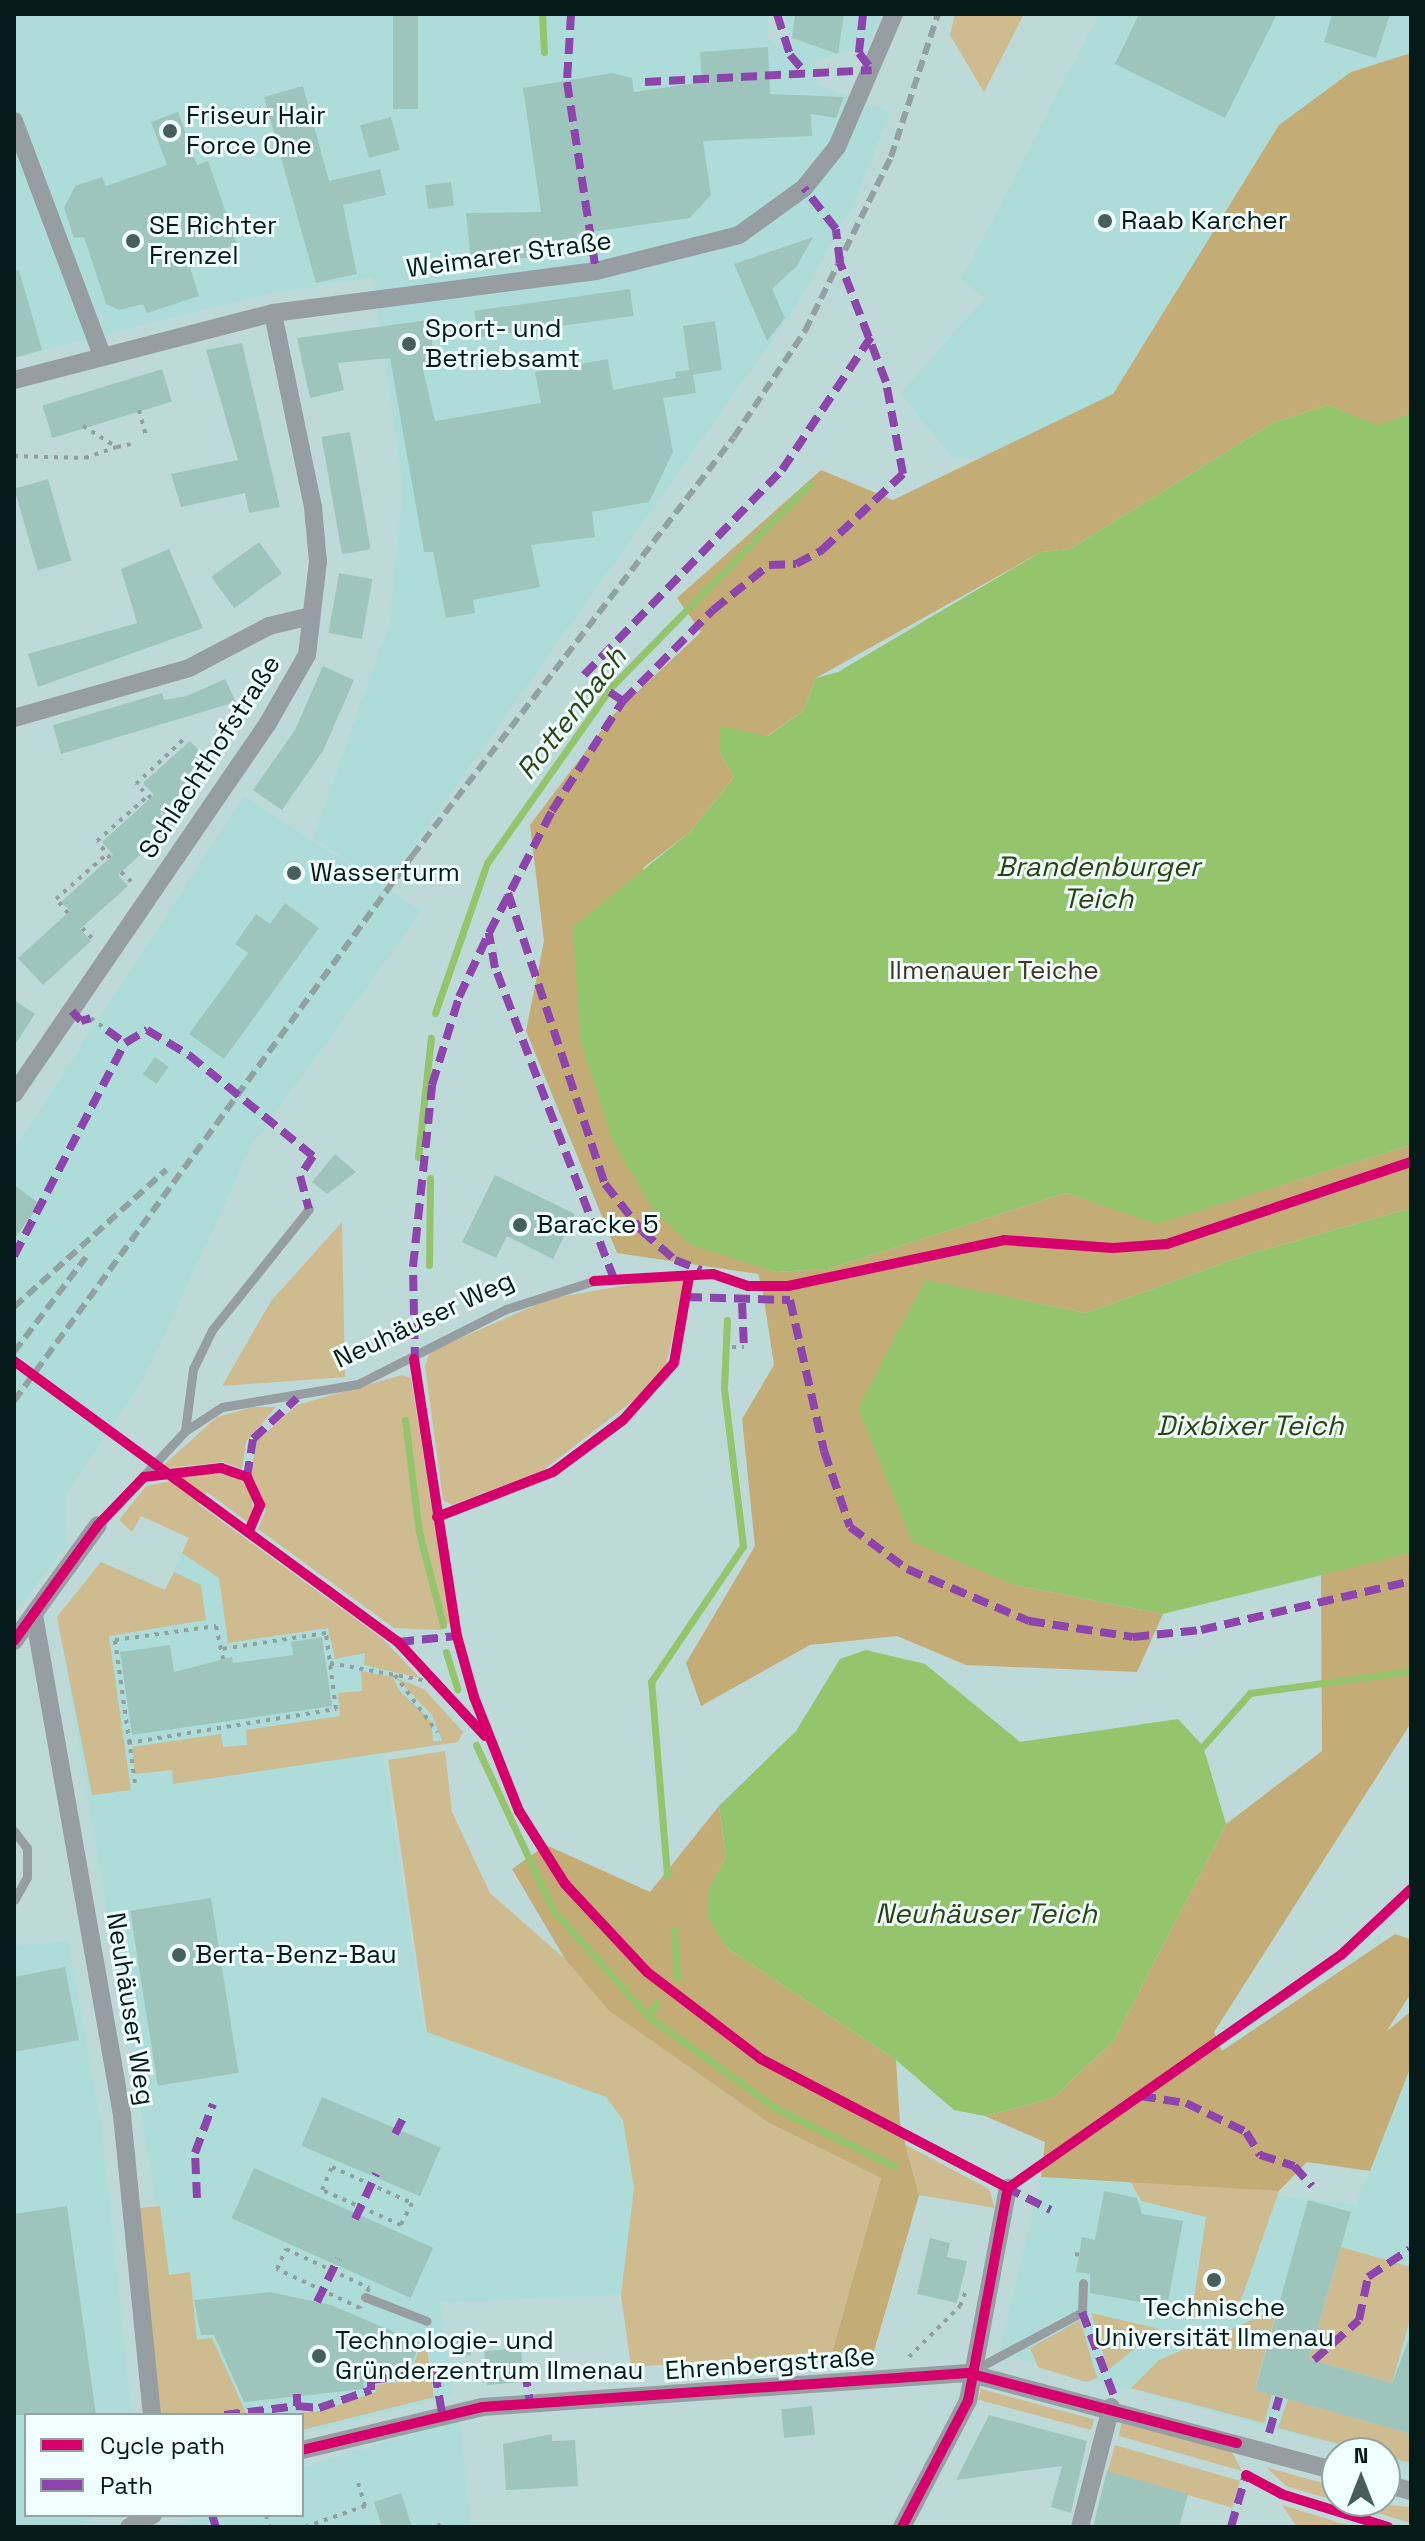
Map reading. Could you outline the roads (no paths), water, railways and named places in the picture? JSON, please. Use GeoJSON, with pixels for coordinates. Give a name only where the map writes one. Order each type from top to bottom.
{"type":"FeatureCollection","features":[{"type":"Feature","properties":{"kind":"street","name":"Weimarer Straße"},"geometry":{"type":"LineString","coordinates":[[14,380],[273,313],[596,271],[739,235],[804,188],[837,147],[894,14]]}},
{"type":"Feature","properties":{"kind":"street"},"geometry":{"type":"LineString","coordinates":[[14,121],[102,355]]}},
{"type":"Feature","properties":{"kind":"street","name":"Schlachthofstraße"},"geometry":{"type":"LineString","coordinates":[[14,1094],[268,723],[307,655],[318,562],[313,507],[273,313]]}},
{"type":"Feature","properties":{"kind":"street"},"geometry":{"type":"LineString","coordinates":[[14,718],[189,668],[269,626],[311,616]]}},
{"type":"Feature","properties":{"kind":"street","name":"Neuhäuser Weg"},"geometry":{"type":"LineString","coordinates":[[14,1641],[98,1525]]}},
{"type":"Feature","properties":{"kind":"street","name":"Neuhäuser Weg"},"geometry":{"type":"LineString","coordinates":[[34,1615],[122,2115],[152,2413]]}},
{"type":"Feature","properties":{"kind":"street"},"geometry":{"type":"LineString","coordinates":[[902,2527],[968,2401],[968,2373],[1008,2188]]}},
{"type":"Feature","properties":{"kind":"street","name":"Ehrenbergstraße"},"geometry":{"type":"LineString","coordinates":[[304,2450],[482,2407],[968,2373],[1111,2407],[1321,2466]]}},
{"type":"Feature","properties":{"kind":"street"},"geometry":{"type":"LineString","coordinates":[[1080,2527],[1111,2407]]}},
{"type":"Feature","properties":{"kind":"street"},"geometry":{"type":"LineString","coordinates":[[129,2527],[149,2517]]}},
{"type":"Feature","properties":{"kind":"lane"},"geometry":{"type":"LineString","coordinates":[[185,1431],[193,1369],[212,1330],[309,1209]]}},
{"type":"Feature","properties":{"kind":"lane","name":"Neuhäuser Weg"},"geometry":{"type":"LineString","coordinates":[[98,1525],[185,1431],[222,1407],[358,1384],[506,1309],[594,1281]]}},
{"type":"Feature","properties":{"kind":"lane"},"geometry":{"type":"LineString","coordinates":[[14,1831],[27,1848],[27,1877],[14,1900]]}},
{"type":"Feature","properties":{"kind":"lane"},"geometry":{"type":"LineString","coordinates":[[968,2373],[1082,2312],[1083,2283]]}},
{"type":"Feature","properties":{"kind":"lane"},"geometry":{"type":"LineString","coordinates":[[365,2297],[427,2321]]}},
{"type":"Feature","properties":{"kind":"water","name":"Brandenburger Teich"},"geometry":{"type":"Polygon","coordinates":[[[1328,405],[1378,425],[1411,413],[1411,1145],[1157,1224],[1066,1193],[828,1269],[776,1272],[691,1245],[654,1211],[613,1142],[580,1040],[573,927],[690,832],[734,777],[720,753],[720,726],[768,736],[803,711],[816,678],[838,672],[1041,552],[1070,549],[1273,423],[1328,405]]]}},
{"type":"Feature","properties":{"kind":"water","name":"Dixbixer Teich"},"geometry":{"type":"Polygon","coordinates":[[[1411,1208],[1411,1553],[1163,1614],[1015,1585],[912,1542],[858,1408],[925,1280],[1086,1313],[1246,1255],[1411,1208]]]}},
{"type":"Feature","properties":{"kind":"water","name":"Neuhäuser Teich"},"geometry":{"type":"Polygon","coordinates":[[[866,1650],[925,1664],[1020,1742],[1178,1719],[1203,1746],[1226,1824],[1114,2040],[1053,2098],[985,2116],[954,2110],[896,2060],[727,1948],[708,1918],[707,1892],[726,1857],[719,1806],[796,1731],[840,1659],[866,1650]]]}},
{"type":"Feature","properties":{"kind":"waterway"},"geometry":{"type":"LineString","coordinates":[[542,14],[544,52]]}},
{"type":"Feature","properties":{"kind":"waterway","name":"Rottenbach"},"geometry":{"type":"LineString","coordinates":[[435,1013],[487,863],[611,687],[810,484]]}},
{"type":"Feature","properties":{"kind":"waterway","name":"Rottenbach"},"geometry":{"type":"LineString","coordinates":[[418,1157],[431,1038]]}},
{"type":"Feature","properties":{"kind":"waterway","name":"Rottenbach"},"geometry":{"type":"LineString","coordinates":[[429,1265],[430,1178]]}},
{"type":"Feature","properties":{"kind":"waterway"},"geometry":{"type":"LineString","coordinates":[[667,1875],[651,1682],[743,1546],[724,1388],[727,1320]]}},
{"type":"Feature","properties":{"kind":"waterway","name":"Rottenbach"},"geometry":{"type":"LineString","coordinates":[[405,1420],[419,1532],[443,1625]]}},
{"type":"Feature","properties":{"kind":"waterway","name":"Rottenbach"},"geometry":{"type":"LineString","coordinates":[[446,1652],[457,1689]]}},
{"type":"Feature","properties":{"kind":"waterway"},"geometry":{"type":"LineString","coordinates":[[1203,1746],[1250,1693],[1411,1671]]}},
{"type":"Feature","properties":{"kind":"waterway","name":"Rottenbach"},"geometry":{"type":"LineString","coordinates":[[476,1745],[553,1910],[648,2016],[777,2109],[894,2166]]}},
{"type":"Feature","properties":{"kind":"waterway"},"geometry":{"type":"LineString","coordinates":[[674,1930],[677,1978]]}},
{"type":"Feature","properties":{"kind":"waterway"},"geometry":{"type":"LineString","coordinates":[[648,2016],[657,2003]]}},
{"type":"Feature","properties":{"kind":"railway"},"geometry":{"type":"LineString","coordinates":[[14,1401],[412,856],[734,437],[805,331],[891,157],[938,14]]}},
{"type":"Feature","properties":{"kind":"railway"},"geometry":{"type":"LineString","coordinates":[[14,1307],[166,1170]]}},
{"type":"Feature","properties":{"kind":"railway"},"geometry":{"type":"LineString","coordinates":[[14,1352],[86,1257]]}},
{"type":"Feature","properties":{"kind":"place","name":"Friseur Hair Force One"},"geometry":{"type":"Point","coordinates":[170,131]}},
{"type":"Feature","properties":{"kind":"place","name":"Raab Karcher"},"geometry":{"type":"Point","coordinates":[1105,221]}},
{"type":"Feature","properties":{"kind":"place","name":"SE Richter Frenzel"},"geometry":{"type":"Point","coordinates":[133,241]}},
{"type":"Feature","properties":{"kind":"place","name":"Sport- und Betriebsamt"},"geometry":{"type":"Point","coordinates":[409,344]}},
{"type":"Feature","properties":{"kind":"place","name":"Wasserturm"},"geometry":{"type":"Point","coordinates":[294,873]}},
{"type":"Feature","properties":{"kind":"place","name":"Baracke 5"},"geometry":{"type":"Point","coordinates":[520,1225]}},
{"type":"Feature","properties":{"kind":"place","name":"Berta-Benz-Bau"},"geometry":{"type":"Point","coordinates":[179,1955]}},
{"type":"Feature","properties":{"kind":"place","name":"Technische Universität Ilmenau"},"geometry":{"type":"Point","coordinates":[1214,2280]}},
{"type":"Feature","properties":{"kind":"place","name":"Technologie- und Gründerzentrum Ilmenau"},"geometry":{"type":"Point","coordinates":[319,2356]}},
{"type":"Feature","properties":{"kind":"park label","name":"Ilmenauer Teiche"},"geometry":{"type":"Point","coordinates":[994,971]}}]}
